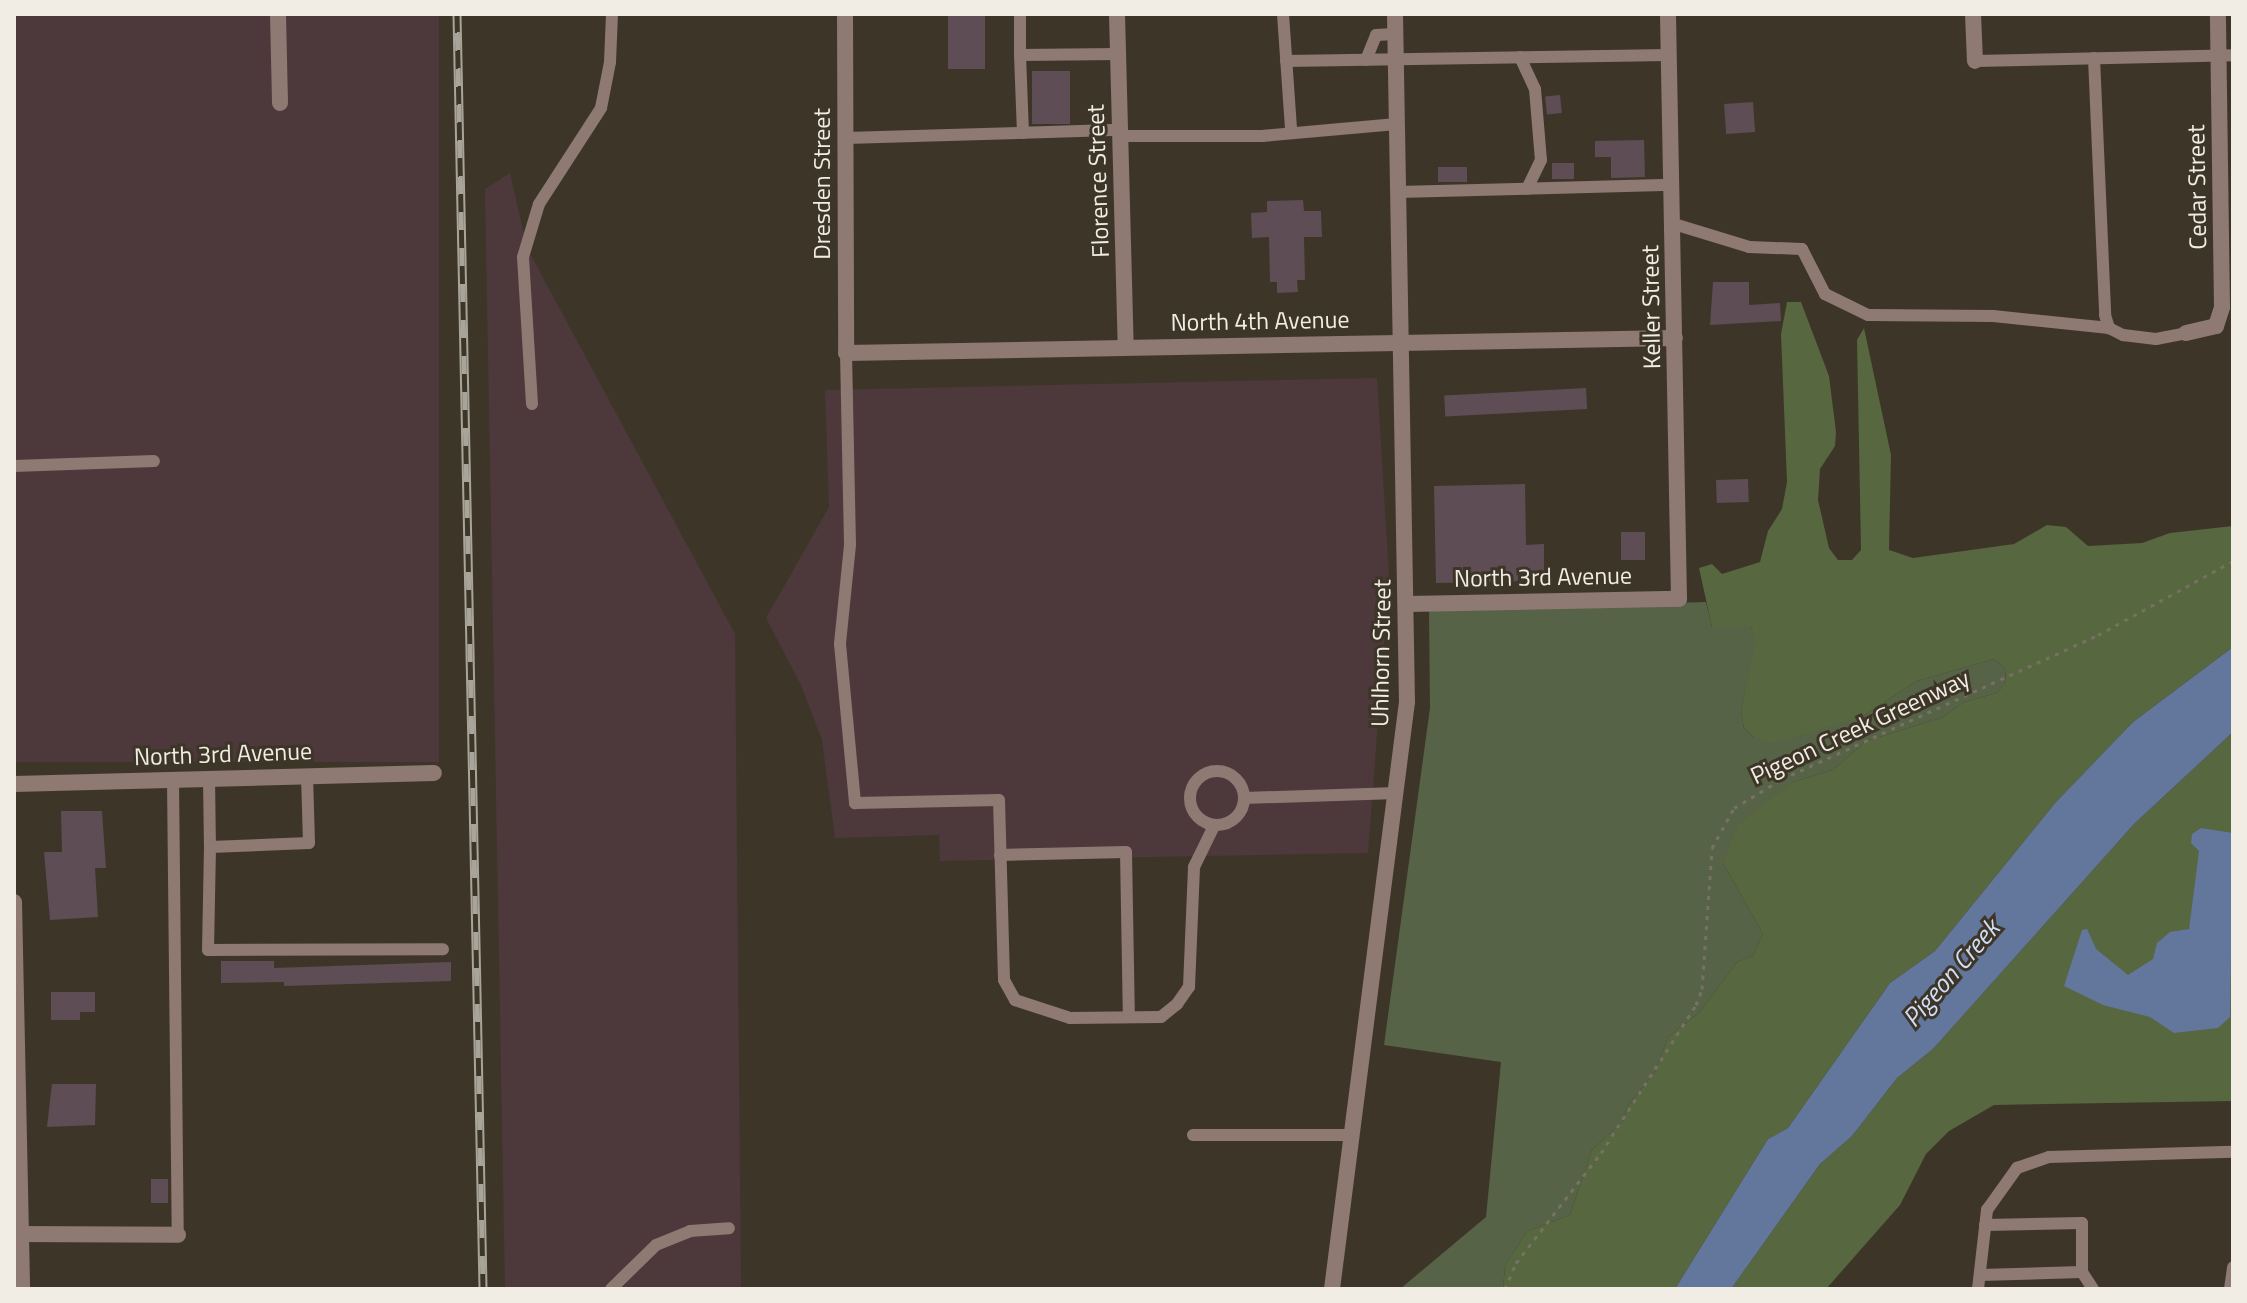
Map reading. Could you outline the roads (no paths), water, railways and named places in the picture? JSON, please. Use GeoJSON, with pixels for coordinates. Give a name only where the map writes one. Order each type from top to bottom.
{"type":"FeatureCollection","features":[{"type":"Feature","properties":{"kind":"street"},"geometry":{"type":"LineString","coordinates":[[278,14],[280,103]]}},
{"type":"Feature","properties":{"kind":"street","name":"Dresden Street"},"geometry":{"type":"LineString","coordinates":[[845,14],[846,353]]}},
{"type":"Feature","properties":{"kind":"street","name":"Florence Street"},"geometry":{"type":"LineString","coordinates":[[1117,14],[1126,347]]}},
{"type":"Feature","properties":{"kind":"street","name":"Uhlhorn Street"},"geometry":{"type":"LineString","coordinates":[[1332,1289],[1407,702],[1408,604],[1395,14]]}},
{"type":"Feature","properties":{"kind":"street","name":"Keller Street"},"geometry":{"type":"LineString","coordinates":[[1668,14],[1679,599]]}},
{"type":"Feature","properties":{"kind":"street"},"geometry":{"type":"LineString","coordinates":[[1973,14],[1975,61]]}},
{"type":"Feature","properties":{"kind":"street","name":"Cedar Street"},"geometry":{"type":"LineString","coordinates":[[2186,333],[2221,321],[2226,55],[2218,14]]}},
{"type":"Feature","properties":{"kind":"street","name":"North 4th Avenue"},"geometry":{"type":"LineString","coordinates":[[846,353],[1675,338]]}},
{"type":"Feature","properties":{"kind":"street","name":"North 3rd Avenue"},"geometry":{"type":"LineString","coordinates":[[1408,604],[1679,599]]}},
{"type":"Feature","properties":{"kind":"street","name":"North 3rd Avenue"},"geometry":{"type":"LineString","coordinates":[[14,784],[434,773]]}},
{"type":"Feature","properties":{"kind":"street"},"geometry":{"type":"LineString","coordinates":[[14,902],[18,1234],[22,1289]]}},
{"type":"Feature","properties":{"kind":"street"},"geometry":{"type":"LineString","coordinates":[[18,1234],[178,1235]]}},
{"type":"Feature","properties":{"kind":"lane"},"geometry":{"type":"LineString","coordinates":[[532,404],[523,257],[539,204],[601,108],[610,62],[612,14]]}},
{"type":"Feature","properties":{"kind":"lane"},"geometry":{"type":"LineString","coordinates":[[1020,14],[1023,133]]}},
{"type":"Feature","properties":{"kind":"lane"},"geometry":{"type":"LineString","coordinates":[[1283,14],[1291,129]]}},
{"type":"Feature","properties":{"kind":"lane"},"geometry":{"type":"LineString","coordinates":[[1366,60],[1376,35],[1395,34]]}},
{"type":"Feature","properties":{"kind":"lane"},"geometry":{"type":"LineString","coordinates":[[1020,55],[1118,54]]}},
{"type":"Feature","properties":{"kind":"lane"},"geometry":{"type":"LineString","coordinates":[[1286,61],[1669,55]]}},
{"type":"Feature","properties":{"kind":"lane"},"geometry":{"type":"LineString","coordinates":[[1975,61],[2226,55]]}},
{"type":"Feature","properties":{"kind":"lane"},"geometry":{"type":"LineString","coordinates":[[1520,57],[1535,89],[1541,160],[1527,189]]}},
{"type":"Feature","properties":{"kind":"lane"},"geometry":{"type":"LineString","coordinates":[[2094,58],[2109,328]]}},
{"type":"Feature","properties":{"kind":"lane"},"geometry":{"type":"LineString","coordinates":[[846,138],[1023,133],[1262,136],[1291,129],[1396,124]]}},
{"type":"Feature","properties":{"kind":"lane"},"geometry":{"type":"LineString","coordinates":[[1398,192],[1672,185]]}},
{"type":"Feature","properties":{"kind":"lane"},"geometry":{"type":"LineString","coordinates":[[1674,224],[1749,247],[1802,249],[1825,294],[1868,315],[1993,316],[2109,328],[2156,339],[2186,333]]}},
{"type":"Feature","properties":{"kind":"lane"},"geometry":{"type":"LineString","coordinates":[[846,353],[850,545],[840,644],[855,803],[999,800],[1004,980],[1015,1000],[1070,1018],[1161,1017],[1189,987],[1194,867],[1214,826]]}},
{"type":"Feature","properties":{"kind":"lane"},"geometry":{"type":"LineString","coordinates":[[14,466],[154,461]]}},
{"type":"Feature","properties":{"kind":"lane"},"geometry":{"type":"LineString","coordinates":[[1217,771],[1234,776],[1244,798],[1236,818],[1214,826],[1201,821],[1190,807],[1190,790],[1201,776],[1217,771]]}},
{"type":"Feature","properties":{"kind":"lane"},"geometry":{"type":"LineString","coordinates":[[210,847],[309,843],[307,775]]}},
{"type":"Feature","properties":{"kind":"lane"},"geometry":{"type":"LineString","coordinates":[[209,778],[208,950],[443,949]]}},
{"type":"Feature","properties":{"kind":"lane"},"geometry":{"type":"LineString","coordinates":[[173,780],[178,1235]]}},
{"type":"Feature","properties":{"kind":"lane"},"geometry":{"type":"LineString","coordinates":[[1244,798],[1397,793]]}},
{"type":"Feature","properties":{"kind":"lane"},"geometry":{"type":"LineString","coordinates":[[1000,855],[1126,852],[1129,1017]]}},
{"type":"Feature","properties":{"kind":"lane"},"geometry":{"type":"LineString","coordinates":[[1193,1135],[1353,1135]]}},
{"type":"Feature","properties":{"kind":"lane"},"geometry":{"type":"LineString","coordinates":[[1978,1289],[1987,1210],[2005,1180],[2036,1160],[2233,1152]]}},
{"type":"Feature","properties":{"kind":"lane"},"geometry":{"type":"LineString","coordinates":[[1985,1225],[2082,1223],[2082,1272],[2093,1289]]}},
{"type":"Feature","properties":{"kind":"lane"},"geometry":{"type":"LineString","coordinates":[[611,1289],[656,1245],[690,1231],[729,1228]]}},
{"type":"Feature","properties":{"kind":"lane"},"geometry":{"type":"LineString","coordinates":[[2230,1289],[2233,1267]]}},
{"type":"Feature","properties":{"kind":"lane"},"geometry":{"type":"LineString","coordinates":[[1980,1275],[2082,1272]]}},
{"type":"Feature","properties":{"kind":"water","name":"Pigeon Creek"},"geometry":{"type":"Polygon","coordinates":[[[2233,647],[2233,732],[2134,824],[1933,1049],[1897,1078],[1852,1136],[1820,1164],[1731,1289],[1675,1289],[1768,1139],[1788,1128],[1890,983],[1935,951],[2056,802],[2133,722],[2233,647]]]}},
{"type":"Feature","properties":{"kind":"water"},"geometry":{"type":"Polygon","coordinates":[[[2201,828],[2233,833],[2230,1017],[2218,1028],[2174,1033],[2150,1017],[2103,1005],[2064,986],[2082,930],[2087,929],[2096,949],[2128,975],[2153,959],[2157,943],[2170,932],[2189,929],[2199,851],[2191,843],[2192,834],[2201,828]]]}},
{"type":"Feature","properties":{"kind":"railway"},"geometry":{"type":"LineString","coordinates":[[457,14],[483,1289]]}}]}
